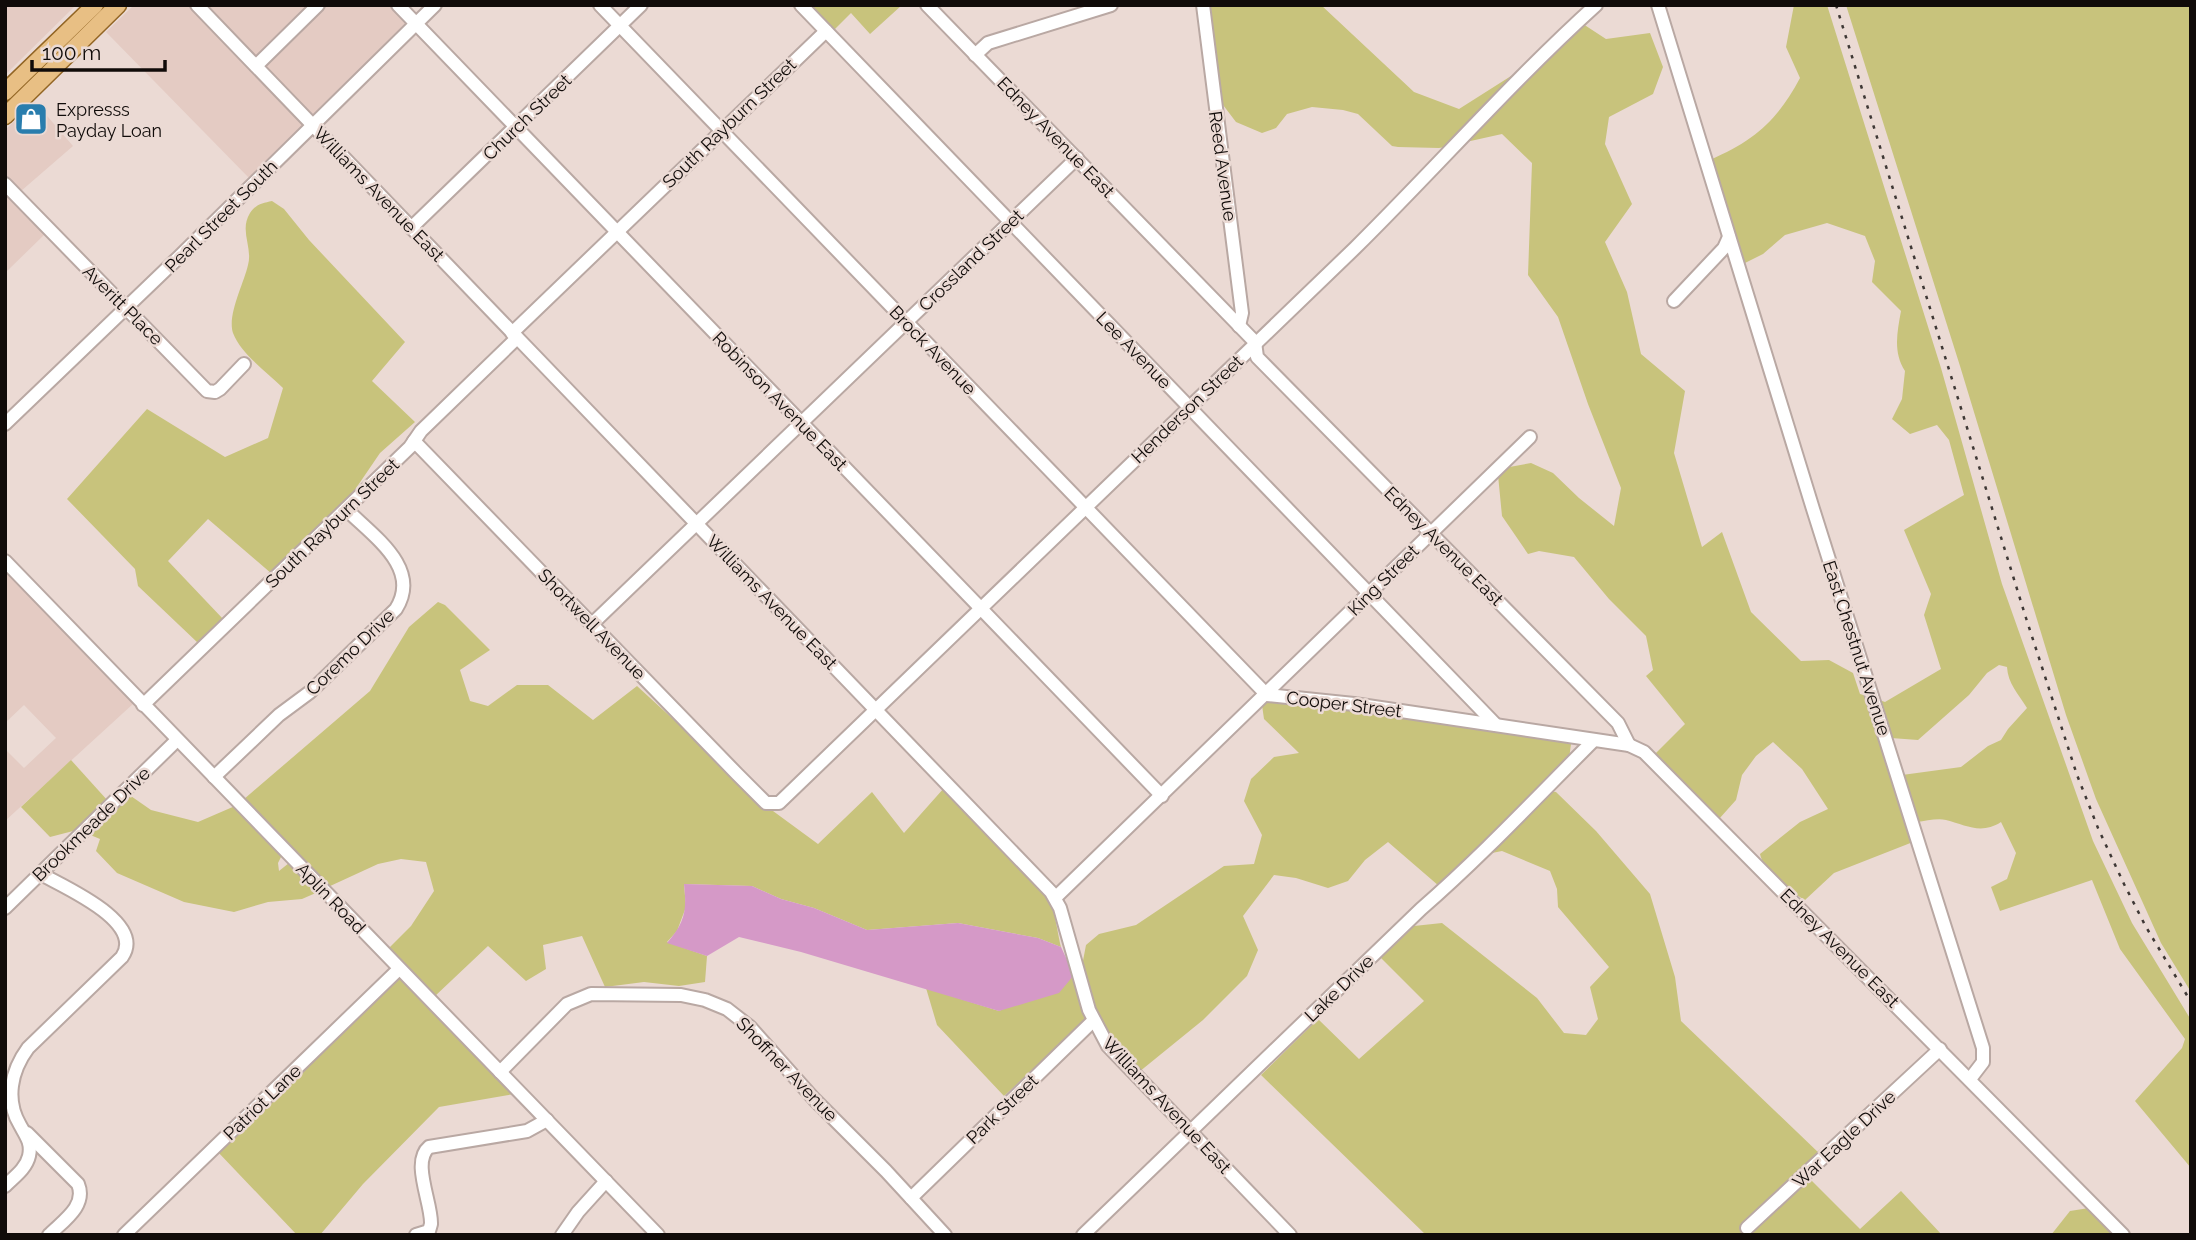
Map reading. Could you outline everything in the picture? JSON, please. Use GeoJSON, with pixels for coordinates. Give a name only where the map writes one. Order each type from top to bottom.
{"type":"FeatureCollection","features":[{"type":"Feature","properties":{"kind":"main road"},"geometry":{"type":"LineString","coordinates":[[5,92],[95,5]]}},
{"type":"Feature","properties":{"kind":"main road"},"geometry":{"type":"LineString","coordinates":[[5,116],[118,5]]}},
{"type":"Feature","properties":{"kind":"street","name":"Williams Avenue East"},"geometry":{"type":"LineString","coordinates":[[197,5],[1055,898],[1093,1021],[1116,1056],[1290,1235]]}},
{"type":"Feature","properties":{"kind":"street"},"geometry":{"type":"LineString","coordinates":[[256,66],[318,5]]}},
{"type":"Feature","properties":{"kind":"street","name":"Robinson Avenue East"},"geometry":{"type":"LineString","coordinates":[[398,5],[1162,796]]}},
{"type":"Feature","properties":{"kind":"street","name":"Pearl Street South"},"geometry":{"type":"LineString","coordinates":[[5,424],[435,5]]}},
{"type":"Feature","properties":{"kind":"street","name":"Brock Avenue"},"geometry":{"type":"LineString","coordinates":[[600,5],[1267,695]]}},
{"type":"Feature","properties":{"kind":"street","name":"Church Street"},"geometry":{"type":"LineString","coordinates":[[411,228],[641,5]]}},
{"type":"Feature","properties":{"kind":"street","name":"Lee Avenue"},"geometry":{"type":"LineString","coordinates":[[801,5],[1496,725]]}},
{"type":"Feature","properties":{"kind":"street","name":"Edney Avenue East"},"geometry":{"type":"LineString","coordinates":[[927,5],[1255,342],[1257,357],[1618,723],[1629,745],[1648,755],[1970,1079]]}},
{"type":"Feature","properties":{"kind":"street"},"geometry":{"type":"LineString","coordinates":[[975,55],[988,43],[1111,5]]}},
{"type":"Feature","properties":{"kind":"street","name":"Reed Avenue"},"geometry":{"type":"LineString","coordinates":[[1203,5],[1242,313],[1239,326]]}},
{"type":"Feature","properties":{"kind":"street","name":"Henderson Street"},"geometry":{"type":"LineString","coordinates":[[771,805],[783,800],[982,609],[1425,179],[1563,35],[1596,5]]}},
{"type":"Feature","properties":{"kind":"street","name":"East Chestnut Avenue"},"geometry":{"type":"LineString","coordinates":[[1658,5],[1983,1048],[1983,1062],[1970,1079]]}},
{"type":"Feature","properties":{"kind":"street","name":"South Rayburn Street"},"geometry":{"type":"LineString","coordinates":[[143,705],[414,441],[616,232],[826,31]]}},
{"type":"Feature","properties":{"kind":"street","name":"Crossland Street"},"geometry":{"type":"LineString","coordinates":[[592,624],[1077,158]]}},
{"type":"Feature","properties":{"kind":"street","name":"Averitt Place"},"geometry":{"type":"LineString","coordinates":[[5,184],[207,391],[215,392],[220,389],[244,364]]}},
{"type":"Feature","properties":{"kind":"street"},"geometry":{"type":"LineString","coordinates":[[1674,301],[1724,248],[1729,237]]}},
{"type":"Feature","properties":{"kind":"street","name":"King Street"},"geometry":{"type":"LineString","coordinates":[[1267,695],[1530,437]]}},
{"type":"Feature","properties":{"kind":"street","name":"Shortwell Avenue"},"geometry":{"type":"LineString","coordinates":[[414,441],[737,774],[771,805]]}},
{"type":"Feature","properties":{"kind":"street","name":"Coremo Drive"},"geometry":{"type":"LineString","coordinates":[[214,777],[279,715],[310,692],[396,609],[400,601],[404,580],[398,563],[346,509]]}},
{"type":"Feature","properties":{"kind":"street","name":"Aplin Road"},"geometry":{"type":"LineString","coordinates":[[5,561],[658,1235]]}},
{"type":"Feature","properties":{"kind":"street","name":"Cooper Street"},"geometry":{"type":"LineString","coordinates":[[1055,898],[1267,695],[1354,704],[1629,745]]}},
{"type":"Feature","properties":{"kind":"street","name":"Brookmeade Drive"},"geometry":{"type":"LineString","coordinates":[[5,908],[177,740]]}},
{"type":"Feature","properties":{"kind":"street","name":"Lake Drive"},"geometry":{"type":"LineString","coordinates":[[1088,1233],[1189,1131],[1421,909],[1477,859],[1594,740]]}},
{"type":"Feature","properties":{"kind":"street"},"geometry":{"type":"LineString","coordinates":[[5,1186],[26,1164],[29,1156],[27,1137],[13,1106],[12,1086],[22,1056],[122,957],[128,946],[124,931],[105,912],[41,874]]}},
{"type":"Feature","properties":{"kind":"street","name":"Patriot Lane"},"geometry":{"type":"LineString","coordinates":[[124,1235],[400,968]]}},
{"type":"Feature","properties":{"kind":"street","name":"Shoffner Avenue"},"geometry":{"type":"LineString","coordinates":[[500,1072],[567,1004],[586,996],[596,993],[691,996],[716,1004],[750,1027],[814,1099],[945,1235]]}},
{"type":"Feature","properties":{"kind":"street","name":"Park Street"},"geometry":{"type":"LineString","coordinates":[[911,1198],[1093,1021]]}},
{"type":"Feature","properties":{"kind":"street","name":"War Eagle Drive"},"geometry":{"type":"LineString","coordinates":[[1747,1228],[1940,1049]]}},
{"type":"Feature","properties":{"kind":"street"},"geometry":{"type":"LineString","coordinates":[[1970,1079],[2123,1235]]}},
{"type":"Feature","properties":{"kind":"street"},"geometry":{"type":"LineString","coordinates":[[416,1235],[429,1231],[432,1224],[421,1164],[424,1152],[429,1147],[527,1131],[547,1120]]}},
{"type":"Feature","properties":{"kind":"street"},"geometry":{"type":"LineString","coordinates":[[20,1125],[78,1184],[80,1190],[81,1197],[74,1211],[50,1235]]}},
{"type":"Feature","properties":{"kind":"street"},"geometry":{"type":"LineString","coordinates":[[562,1235],[578,1212],[606,1181]]}},
{"type":"Feature","properties":{"kind":"shaded area"},"geometry":{"type":"Polygon","coordinates":[[[5,5],[76,5],[5,75],[5,5]]]}},
{"type":"Feature","properties":{"kind":"shaded area"},"geometry":{"type":"Polygon","coordinates":[[[134,5],[190,5],[305,126],[251,180],[106,32],[134,5]]]}},
{"type":"Feature","properties":{"kind":"shaded area"},"geometry":{"type":"Polygon","coordinates":[[[204,5],[312,5],[256,59],[204,5]]]}},
{"type":"Feature","properties":{"kind":"shaded area"},"geometry":{"type":"Polygon","coordinates":[[[324,5],[391,5],[408,23],[313,118],[262,66],[324,5]]]}},
{"type":"Feature","properties":{"kind":"shaded area"},"geometry":{"type":"Polygon","coordinates":[[[808,5],[902,5],[870,34],[851,13],[833,31],[808,5]]]}},
{"type":"Feature","properties":{"kind":"shaded area"},"geometry":{"type":"Polygon","coordinates":[[[1208,5],[1321,5],[1414,92],[1459,109],[1530,64],[1451,146],[1392,146],[1358,114],[1312,107],[1287,114],[1276,128],[1262,133],[1236,122],[1220,101],[1208,5]]]}},
{"type":"Feature","properties":{"kind":"shaded area"},"geometry":{"type":"Polygon","coordinates":[[[1794,5],[1827,5],[1941,368],[2002,584],[2093,841],[2132,923],[2191,1020],[2191,1168],[2135,1101],[2182,1048],[2185,1039],[2120,949],[2092,880],[2000,911],[1991,887],[2007,879],[2016,853],[2001,822],[1980,828],[1943,819],[1917,822],[1902,775],[1961,767],[1988,746],[2001,740],[2027,708],[2011,683],[2007,667],[1999,665],[1987,673],[1969,695],[1918,740],[1891,738],[1879,700],[1885,702],[1941,669],[1924,615],[1931,594],[1904,530],[1964,495],[1949,440],[1937,425],[1910,434],[1892,419],[1902,399],[1905,371],[1897,349],[1901,311],[1872,282],[1875,261],[1865,236],[1827,223],[1785,235],[1763,254],[1743,264],[1710,160],[1740,145],[1763,128],[1783,106],[1800,78],[1786,47],[1794,5]]]}},
{"type":"Feature","properties":{"kind":"shaded area"},"geometry":{"type":"Polygon","coordinates":[[[1846,5],[2191,5],[2191,992],[2161,943],[2096,799],[2066,715],[1846,5]]]}},
{"type":"Feature","properties":{"kind":"shaded area"},"geometry":{"type":"Polygon","coordinates":[[[1583,24],[1606,39],[1650,33],[1663,67],[1653,94],[1609,117],[1605,144],[1632,204],[1605,242],[1627,292],[1641,354],[1685,391],[1674,453],[1702,547],[1722,532],[1751,612],[1801,661],[1829,660],[1853,673],[1860,694],[1867,696],[1913,842],[1834,873],[1805,900],[1785,887],[1772,874],[1760,854],[1800,822],[1828,809],[1802,769],[1773,742],[1756,756],[1742,775],[1736,800],[1719,819],[1655,754],[1685,724],[1646,676],[1653,670],[1646,636],[1609,599],[1574,557],[1539,551],[1528,554],[1502,516],[1498,475],[1504,468],[1531,463],[1553,473],[1614,526],[1621,488],[1558,317],[1528,275],[1532,163],[1502,134],[1466,142],[1583,24]]]}},
{"type":"Feature","properties":{"kind":"shaded area"},"geometry":{"type":"Polygon","coordinates":[[[35,102],[73,146],[21,191],[53,226],[5,177],[5,130],[35,102]]]}},
{"type":"Feature","properties":{"kind":"shaded area"},"geometry":{"type":"Polygon","coordinates":[[[5,191],[46,233],[5,273],[5,191]]]}},
{"type":"Feature","properties":{"kind":"shaded area"},"geometry":{"type":"Polygon","coordinates":[[[272,201],[284,209],[309,240],[405,342],[372,381],[415,422],[380,453],[350,497],[272,574],[208,519],[168,561],[224,620],[198,643],[138,586],[135,569],[67,499],[147,409],[225,457],[268,438],[283,388],[242,348],[233,333],[232,317],[249,258],[247,220],[255,208],[272,201]]]}},
{"type":"Feature","properties":{"kind":"shaded area"},"geometry":{"type":"Polygon","coordinates":[[[5,568],[134,703],[5,821],[5,749],[24,768],[56,738],[24,705],[5,723],[5,568]]]}},
{"type":"Feature","properties":{"kind":"shaded area"},"geometry":{"type":"Polygon","coordinates":[[[438,602],[445,605],[490,650],[460,670],[470,701],[488,706],[517,685],[548,685],[593,720],[637,686],[710,753],[766,810],[773,811],[818,844],[872,792],[904,833],[944,788],[1049,898],[1061,947],[1038,938],[958,923],[867,930],[752,886],[684,884],[686,907],[677,931],[667,942],[707,956],[705,982],[679,986],[644,982],[605,987],[582,936],[543,945],[546,969],[526,981],[488,946],[434,997],[388,949],[411,926],[434,891],[426,862],[401,859],[378,864],[328,887],[243,800],[370,691],[409,627],[438,602]]]}},
{"type":"Feature","properties":{"kind":"shaded area"},"geometry":{"type":"Polygon","coordinates":[[[1268,700],[1421,718],[1571,744],[1569,759],[1474,856],[1439,886],[1388,842],[1365,860],[1348,881],[1328,888],[1296,878],[1274,875],[1243,916],[1258,950],[1247,976],[1203,1020],[1139,1072],[1112,1043],[1097,1018],[1082,966],[1086,945],[1099,934],[1136,925],[1224,866],[1254,864],[1262,835],[1244,801],[1251,779],[1274,757],[1299,753],[1264,719],[1262,705],[1268,700]]]}},
{"type":"Feature","properties":{"kind":"shaded area"},"geometry":{"type":"Polygon","coordinates":[[[71,760],[108,801],[77,830],[50,837],[21,807],[71,760]]]}},
{"type":"Feature","properties":{"kind":"shaded area"},"geometry":{"type":"Polygon","coordinates":[[[1548,791],[1556,792],[1596,831],[1650,894],[1675,977],[1681,1021],[1821,1155],[1741,1228],[1746,1234],[1809,1178],[1860,1229],[1901,1191],[1942,1235],[1426,1235],[1261,1075],[1318,1019],[1359,1059],[1424,1001],[1381,958],[1414,926],[1442,923],[1537,998],[1564,1033],[1586,1035],[1598,1019],[1590,987],[1609,967],[1558,907],[1557,889],[1550,871],[1502,851],[1487,854],[1548,791]]]}},
{"type":"Feature","properties":{"kind":"shaded area"},"geometry":{"type":"Polygon","coordinates":[[[128,794],[151,810],[198,822],[235,806],[282,855],[278,863],[279,871],[289,863],[318,892],[302,899],[268,902],[234,912],[184,902],[117,873],[96,851],[100,839],[88,834],[128,794]]]}},
{"type":"Feature","properties":{"kind":"shaded area"},"geometry":{"type":"Polygon","coordinates":[[[684,884],[752,886],[867,930],[958,923],[1038,938],[1061,947],[1074,975],[1059,993],[999,1011],[801,952],[739,937],[707,956],[667,943],[678,929],[683,916],[684,884]]]}},
{"type":"Feature","properties":{"kind":"shaded area"},"geometry":{"type":"Polygon","coordinates":[[[399,975],[514,1094],[439,1107],[363,1184],[320,1235],[297,1235],[217,1151],[399,975]]]}},
{"type":"Feature","properties":{"kind":"shaded area"},"geometry":{"type":"Polygon","coordinates":[[[1074,975],[1087,1020],[1004,1096],[937,1025],[926,988],[999,1011],[1074,975]]]}},
{"type":"Feature","properties":{"kind":"shaded area"},"geometry":{"type":"Polygon","coordinates":[[[2089,1208],[2115,1235],[2051,1235],[2070,1211],[2089,1208]]]}},
{"type":"Feature","properties":{"kind":"railway"},"geometry":{"type":"LineString","coordinates":[[1836,5],[2077,775],[2124,884],[2146,927],[2191,1002]]}},
{"type":"Feature","properties":{"kind":"place","name":"Expresss Payday Loan"},"geometry":{"type":"Point","coordinates":[31,119]}}]}
